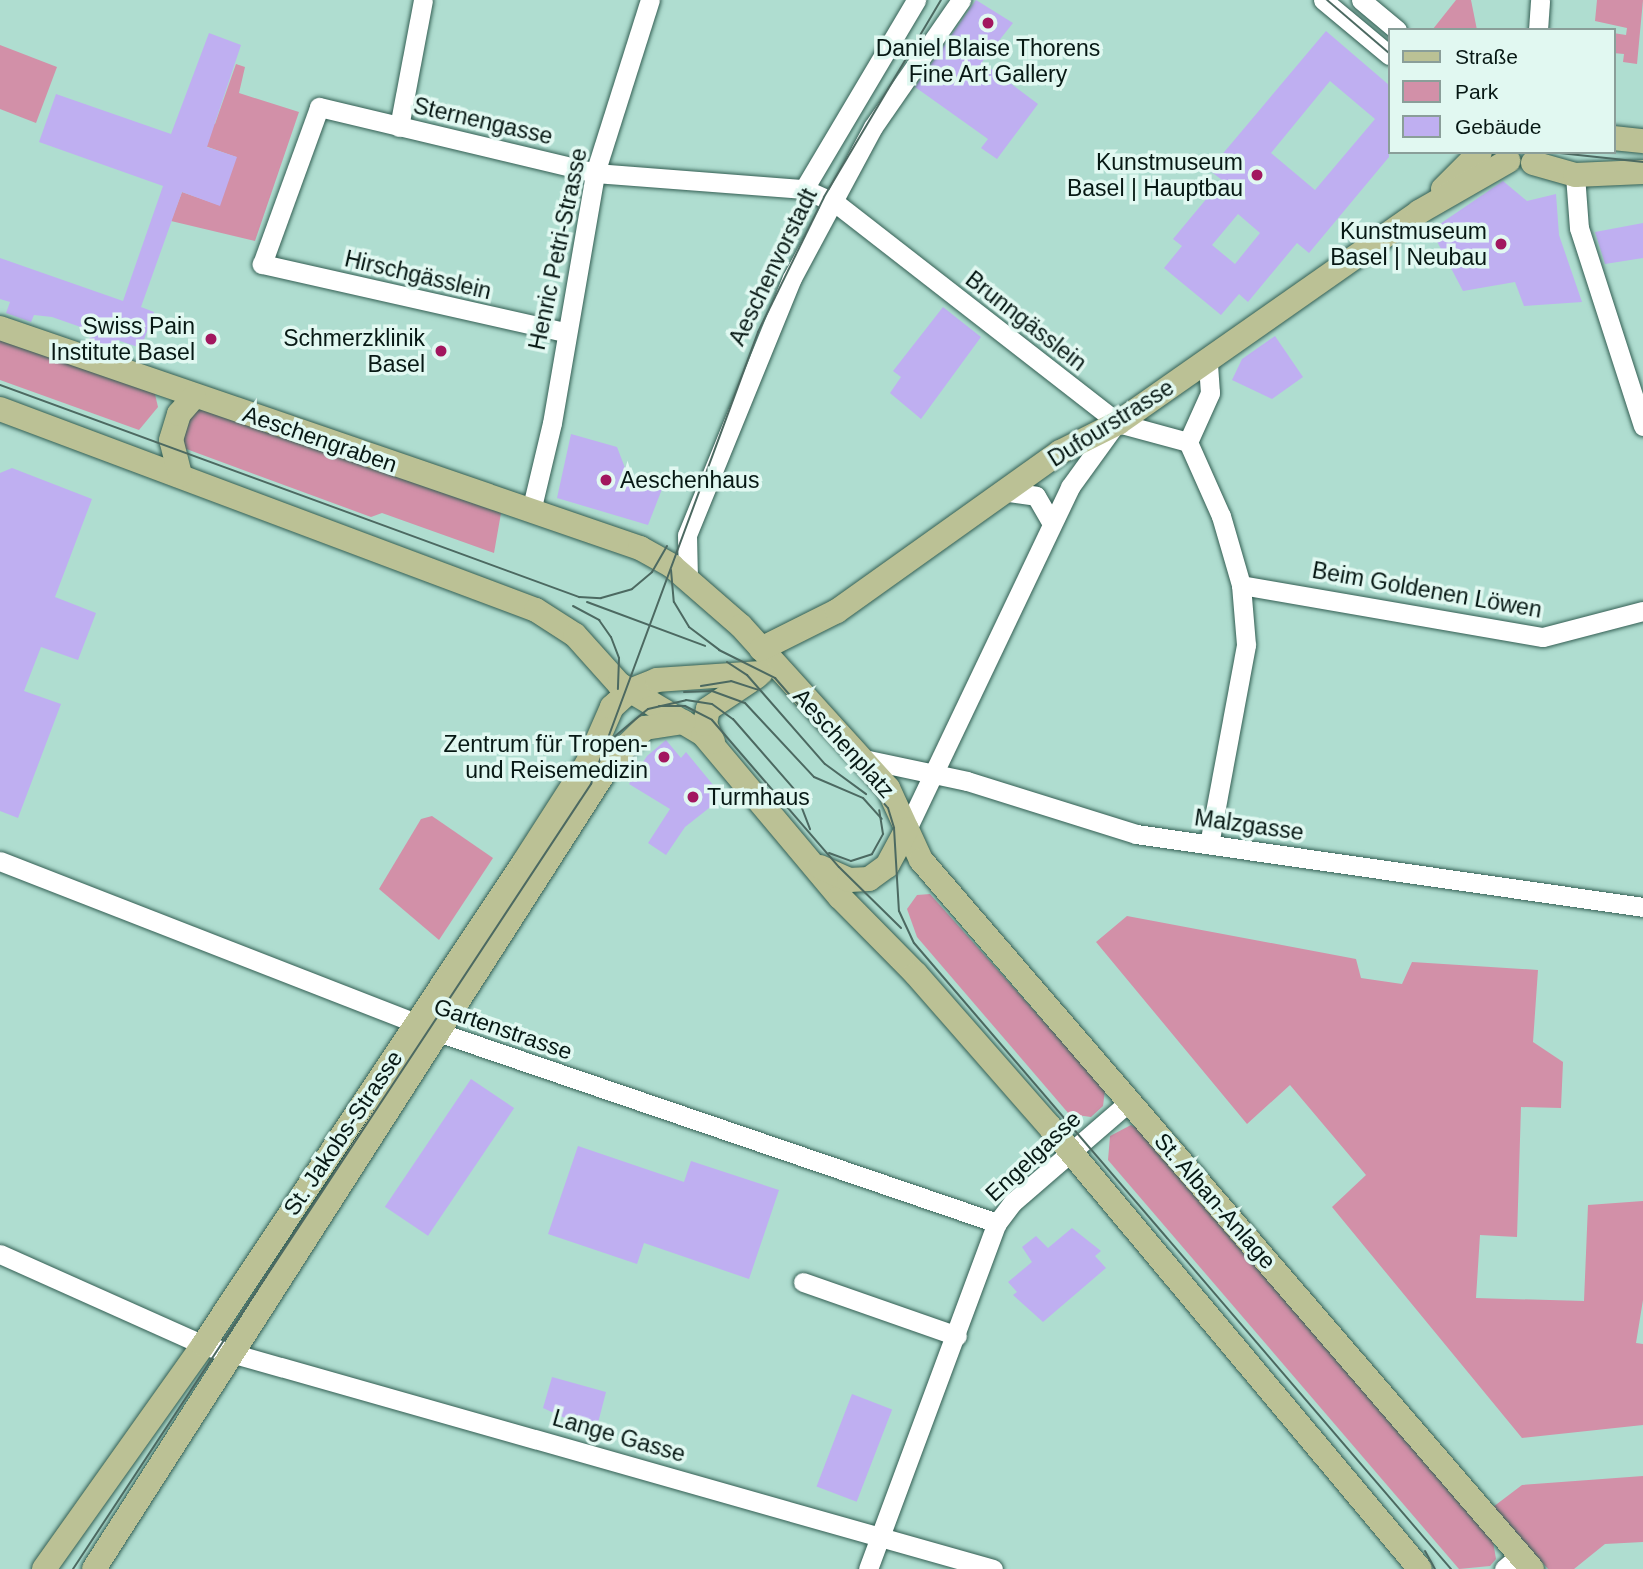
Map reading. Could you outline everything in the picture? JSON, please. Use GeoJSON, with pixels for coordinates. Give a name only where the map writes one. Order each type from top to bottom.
{"type":"FeatureCollection","features":[{"type":"Feature","properties":{"kind":"main road"},"geometry":{"type":"LineString","coordinates":[[1615,138],[1643,141]]}},
{"type":"Feature","properties":{"kind":"main road","name":"Dufourstrasse"},"geometry":{"type":"LineString","coordinates":[[1419,212],[1478,154]]}},
{"type":"Feature","properties":{"kind":"main road"},"geometry":{"type":"LineString","coordinates":[[1503,157],[1541,158],[1574,175],[1643,172]]}},
{"type":"Feature","properties":{"kind":"main road","name":"Dufourstrasse"},"geometry":{"type":"LineString","coordinates":[[766,662],[1009,492],[1060,452],[1118,423],[1419,212],[1503,157]]}},
{"type":"Feature","properties":{"kind":"main road","name":"Aeschengraben"},"geometry":{"type":"LineString","coordinates":[[0,328],[194,397],[640,548]]}},
{"type":"Feature","properties":{"kind":"main road"},"geometry":{"type":"LineString","coordinates":[[180,475],[172,440],[179,414],[194,397]]}},
{"type":"Feature","properties":{"kind":"main road"},"geometry":{"type":"LineString","coordinates":[[0,409],[180,475],[558,621],[630,691],[713,742],[817,864],[840,897],[916,974],[1071,1152],[1420,1569]]}},
{"type":"Feature","properties":{"kind":"main road","name":"Aeschenplatz"},"geometry":{"type":"LineString","coordinates":[[640,548],[688,579],[895,796],[907,829]]}},
{"type":"Feature","properties":{"kind":"main road"},"geometry":{"type":"LineString","coordinates":[[630,691],[673,676],[766,662]]}},
{"type":"Feature","properties":{"kind":"main road"},"geometry":{"type":"LineString","coordinates":[[713,742],[705,724],[709,707],[766,662]]}},
{"type":"Feature","properties":{"kind":"main road","name":"St. Jakobs-Strasse"},"geometry":{"type":"LineString","coordinates":[[94,1569],[230,1352],[581,774],[609,712],[630,691]]}},
{"type":"Feature","properties":{"kind":"main road","name":"St. Jakobs-Strasse"},"geometry":{"type":"LineString","coordinates":[[44,1569],[620,749],[652,724],[684,722]]}},
{"type":"Feature","properties":{"kind":"main road"},"geometry":{"type":"LineString","coordinates":[[817,864],[849,880],[869,879],[887,866],[907,829]]}},
{"type":"Feature","properties":{"kind":"main road","name":"St. Alban-Anlage"},"geometry":{"type":"LineString","coordinates":[[907,829],[921,860],[1519,1564]]}},
{"type":"Feature","properties":{"kind":"street"},"geometry":{"type":"LineString","coordinates":[[398,127],[423,0]]}},
{"type":"Feature","properties":{"kind":"street","name":"Henric Petri-Strasse"},"geometry":{"type":"LineString","coordinates":[[531,510],[552,423],[564,332],[595,173],[650,0]]}},
{"type":"Feature","properties":{"kind":"street","name":"Aeschenvorstadt"},"geometry":{"type":"LineString","coordinates":[[804,189],[916,0]]}},
{"type":"Feature","properties":{"kind":"street","name":"Aeschenvorstadt"},"geometry":{"type":"LineString","coordinates":[[688,579],[687,535],[761,348],[832,201],[873,127],[961,0]]}},
{"type":"Feature","properties":{"kind":"street"},"geometry":{"type":"LineString","coordinates":[[1323,0],[1388,54]]}},
{"type":"Feature","properties":{"kind":"street"},"geometry":{"type":"LineString","coordinates":[[1361,0],[1395,28]]}},
{"type":"Feature","properties":{"kind":"street"},"geometry":{"type":"LineString","coordinates":[[1538,28],[1540,0]]}},
{"type":"Feature","properties":{"kind":"street","name":"Sternengasse"},"geometry":{"type":"LineString","coordinates":[[262,264],[319,107],[595,173],[804,189]]}},
{"type":"Feature","properties":{"kind":"street"},"geometry":{"type":"LineString","coordinates":[[1574,175],[1579,228],[1643,426]]}},
{"type":"Feature","properties":{"kind":"street","name":"Brunngässlein"},"geometry":{"type":"LineString","coordinates":[[804,189],[832,201],[1118,423]]}},
{"type":"Feature","properties":{"kind":"street","name":"Hirschgässlein"},"geometry":{"type":"LineString","coordinates":[[262,264],[564,332]]}},
{"type":"Feature","properties":{"kind":"street"},"geometry":{"type":"LineString","coordinates":[[1208,361],[1210,393],[1188,442],[1221,516],[1241,584],[1246,645],[1209,844]]}},
{"type":"Feature","properties":{"kind":"street"},"geometry":{"type":"LineString","coordinates":[[907,829],[1081,467],[1118,423],[1188,442]]}},
{"type":"Feature","properties":{"kind":"street"},"geometry":{"type":"LineString","coordinates":[[1009,492],[1036,496],[1052,524]]}},
{"type":"Feature","properties":{"kind":"street","name":"Beim Goldenen Löwen"},"geometry":{"type":"LineString","coordinates":[[1241,584],[1543,637],[1643,611]]}},
{"type":"Feature","properties":{"kind":"street","name":"Malzgasse"},"geometry":{"type":"LineString","coordinates":[[856,757],[931,775],[1136,834],[1643,907]]}},
{"type":"Feature","properties":{"kind":"street","name":"Gartenstrasse"},"geometry":{"type":"LineString","coordinates":[[0,861],[426,1028],[997,1223]]}},
{"type":"Feature","properties":{"kind":"street","name":"Engelgasse"},"geometry":{"type":"LineString","coordinates":[[868,1569],[997,1223],[1013,1202],[1129,1102]]}},
{"type":"Feature","properties":{"kind":"street","name":"Lange Gasse"},"geometry":{"type":"LineString","coordinates":[[0,1254],[203,1345],[993,1569]]}},
{"type":"Feature","properties":{"kind":"street"},"geometry":{"type":"LineString","coordinates":[[803,1282],[957,1336]]}},
{"type":"Feature","properties":{"kind":"green space"},"geometry":{"type":"Polygon","coordinates":[[[1456,0],[1471,0],[1477,28],[1434,28],[1456,0]]]}},
{"type":"Feature","properties":{"kind":"green space"},"geometry":{"type":"Polygon","coordinates":[[[1597,0],[1643,0],[1637,64],[1623,62],[1624,54],[1615,53],[1615,33],[1626,35],[1627,28],[1595,21],[1597,0]]]}},
{"type":"Feature","properties":{"kind":"green space"},"geometry":{"type":"Polygon","coordinates":[[[0,45],[57,67],[36,123],[0,109],[0,45]]]}},
{"type":"Feature","properties":{"kind":"green space"},"geometry":{"type":"Polygon","coordinates":[[[236,64],[245,67],[239,93],[299,112],[255,241],[171,221],[182,192],[219,205],[236,157],[194,142],[202,120],[215,124],[236,64]]]}},
{"type":"Feature","properties":{"kind":"green space"},"geometry":{"type":"Polygon","coordinates":[[[0,335],[154,390],[158,407],[139,430],[0,380],[0,335]]]}},
{"type":"Feature","properties":{"kind":"green space"},"geometry":{"type":"Polygon","coordinates":[[[201,409],[501,513],[494,553],[382,513],[371,517],[181,447],[192,412],[201,409]]]}},
{"type":"Feature","properties":{"kind":"green space"},"geometry":{"type":"Polygon","coordinates":[[[432,816],[493,858],[439,940],[379,889],[421,819],[432,816]]]}},
{"type":"Feature","properties":{"kind":"green space"},"geometry":{"type":"Polygon","coordinates":[[[930,894],[1105,1090],[1103,1106],[1091,1117],[1069,1114],[917,937],[907,909],[917,895],[930,894]]]}},
{"type":"Feature","properties":{"kind":"green space"},"geometry":{"type":"Polygon","coordinates":[[[1127,916],[1356,959],[1361,978],[1402,984],[1412,962],[1538,970],[1533,1042],[1563,1062],[1561,1108],[1521,1107],[1517,1237],[1480,1235],[1476,1298],[1584,1301],[1588,1205],[1643,1201],[1643,1300],[1636,1343],[1643,1344],[1643,1425],[1522,1438],[1332,1207],[1366,1175],[1290,1085],[1247,1124],[1096,942],[1127,916]]]}},
{"type":"Feature","properties":{"kind":"green space"},"geometry":{"type":"Polygon","coordinates":[[[1131,1125],[1142,1131],[1493,1541],[1496,1559],[1490,1566],[1459,1569],[1108,1160],[1110,1136],[1131,1125]]]}},
{"type":"Feature","properties":{"kind":"green space"},"geometry":{"type":"Polygon","coordinates":[[[1643,1476],[1643,1542],[1605,1544],[1574,1569],[1548,1569],[1493,1507],[1522,1485],[1643,1476]]]}},
{"type":"Feature","properties":{"kind":"building"},"geometry":{"type":"Polygon","coordinates":[[[976,0],[1013,23],[982,62],[1038,104],[997,159],[981,148],[988,139],[915,87],[976,0]]]}},
{"type":"Feature","properties":{"kind":"building","name":"Kunstmuseum Basel | Hauptbau"},"geometry":{"type":"Polygon","coordinates":[[[1326,31],[1388,84],[1389,157],[1309,253],[1297,243],[1248,302],[1239,294],[1221,315],[1164,268],[1182,246],[1173,239],[1222,180],[1209,170],[1326,31]],[[1330,81],[1271,153],[1315,190],[1375,119],[1330,81]],[[1238,214],[1212,245],[1235,264],[1260,233],[1238,214]]]}},
{"type":"Feature","properties":{"kind":"building"},"geometry":{"type":"Polygon","coordinates":[[[209,33],[241,45],[207,147],[237,157],[220,206],[182,192],[141,307],[154,312],[141,348],[117,340],[114,351],[88,342],[92,331],[52,317],[34,315],[31,322],[6,313],[10,302],[0,299],[0,258],[123,301],[163,186],[39,142],[56,94],[171,134],[209,33]]]}},
{"type":"Feature","properties":{"kind":"building","name":"Kunstmuseum Basel | Neubau"},"geometry":{"type":"Polygon","coordinates":[[[1503,181],[1527,201],[1556,194],[1559,235],[1582,302],[1524,306],[1515,282],[1463,291],[1431,230],[1503,181]]]}},
{"type":"Feature","properties":{"kind":"building"},"geometry":{"type":"Polygon","coordinates":[[[1643,223],[1643,258],[1605,264],[1595,232],[1643,223]]]}},
{"type":"Feature","properties":{"kind":"building"},"geometry":{"type":"Polygon","coordinates":[[[943,307],[981,337],[921,419],[890,393],[901,377],[893,371],[943,307]]]}},
{"type":"Feature","properties":{"kind":"building"},"geometry":{"type":"Polygon","coordinates":[[[1275,336],[1303,377],[1272,399],[1232,380],[1242,359],[1275,336]]]}},
{"type":"Feature","properties":{"kind":"building","name":"Aeschenhaus"},"geometry":{"type":"Polygon","coordinates":[[[571,434],[617,447],[627,473],[664,484],[648,525],[557,498],[571,434]]]}},
{"type":"Feature","properties":{"kind":"building"},"geometry":{"type":"Polygon","coordinates":[[[12,468],[92,499],[55,597],[96,613],[78,660],[41,647],[24,691],[61,704],[18,818],[0,811],[0,473],[12,468]]]}},
{"type":"Feature","properties":{"kind":"building","name":"Turmhaus"},"geometry":{"type":"Polygon","coordinates":[[[666,740],[681,758],[686,752],[723,797],[685,827],[666,855],[648,843],[670,809],[629,784],[647,756],[666,740]]]}},
{"type":"Feature","properties":{"kind":"building"},"geometry":{"type":"Polygon","coordinates":[[[471,1079],[514,1108],[428,1236],[385,1207],[471,1079]]]}},
{"type":"Feature","properties":{"kind":"building"},"geometry":{"type":"Polygon","coordinates":[[[578,1146],[684,1182],[691,1161],[779,1190],[749,1279],[644,1243],[637,1264],[548,1234],[578,1146]]]}},
{"type":"Feature","properties":{"kind":"building"},"geometry":{"type":"Polygon","coordinates":[[[1072,1228],[1101,1251],[1095,1256],[1106,1268],[1043,1322],[1013,1295],[1017,1292],[1008,1282],[1032,1262],[1022,1247],[1036,1236],[1048,1248],[1072,1228]]]}},
{"type":"Feature","properties":{"kind":"building"},"geometry":{"type":"Polygon","coordinates":[[[552,1377],[606,1392],[598,1423],[565,1418],[543,1408],[552,1377]]]}},
{"type":"Feature","properties":{"kind":"building"},"geometry":{"type":"Polygon","coordinates":[[[852,1394],[892,1409],[857,1502],[817,1486],[852,1394]]]}},
{"type":"Feature","properties":{"kind":"tram line"},"geometry":{"type":"LineString","coordinates":[[73,1569],[591,784],[758,332],[824,197],[941,0]]}},
{"type":"Feature","properties":{"kind":"tram line"},"geometry":{"type":"LineString","coordinates":[[1327,0],[1388,52]]}},
{"type":"Feature","properties":{"kind":"tram line"},"geometry":{"type":"LineString","coordinates":[[1569,154],[1643,162]]}},
{"type":"Feature","properties":{"kind":"tram line"},"geometry":{"type":"LineString","coordinates":[[0,385],[579,597],[601,598],[632,589],[652,572],[667,546]]}},
{"type":"Feature","properties":{"kind":"tram line"},"geometry":{"type":"LineString","coordinates":[[671,570],[674,602],[689,627],[719,650],[775,678],[888,808],[894,828],[899,911],[914,943],[1451,1569]]}},
{"type":"Feature","properties":{"kind":"tram line"},"geometry":{"type":"LineString","coordinates":[[587,602],[705,646]]}},
{"type":"Feature","properties":{"kind":"tram line"},"geometry":{"type":"LineString","coordinates":[[573,606],[599,620],[611,637],[619,658],[618,689]]}},
{"type":"Feature","properties":{"kind":"tram line"},"geometry":{"type":"LineString","coordinates":[[727,662],[747,675],[825,764],[866,794]]}},
{"type":"Feature","properties":{"kind":"tram line"},"geometry":{"type":"LineString","coordinates":[[701,686],[731,681],[758,690]]}},
{"type":"Feature","properties":{"kind":"tram line"},"geometry":{"type":"LineString","coordinates":[[684,692],[712,691],[745,703],[814,777],[863,798],[882,819]]}},
{"type":"Feature","properties":{"kind":"tram line"},"geometry":{"type":"LineString","coordinates":[[614,737],[648,709],[686,700],[712,704],[733,719],[795,790],[810,829]]}},
{"type":"Feature","properties":{"kind":"tram line"},"geometry":{"type":"LineString","coordinates":[[659,706],[685,706],[712,720],[839,867],[901,928]]}},
{"type":"Feature","properties":{"kind":"tram line"},"geometry":{"type":"LineString","coordinates":[[829,853],[851,861],[872,854],[883,834],[879,810]]}},
{"type":"Feature","properties":{"kind":"tram line"},"geometry":{"type":"LineString","coordinates":[[1425,1551],[1435,1569]]}},
{"type":"Feature","properties":{"kind":"place","name":"Daniel Blaise Thorens Fine Art Gallery"},"geometry":{"type":"Point","coordinates":[988,23]}},
{"type":"Feature","properties":{"kind":"place","name":"Kunstmuseum Basel | Hauptbau"},"geometry":{"type":"Point","coordinates":[1257,175]}},
{"type":"Feature","properties":{"kind":"place","name":"Kunstmuseum Basel | Neubau"},"geometry":{"type":"Point","coordinates":[1501,244]}},
{"type":"Feature","properties":{"kind":"place","name":"Swiss Pain Institute Basel"},"geometry":{"type":"Point","coordinates":[211,339]}},
{"type":"Feature","properties":{"kind":"place","name":"Schmerzklinik Basel"},"geometry":{"type":"Point","coordinates":[441,351]}},
{"type":"Feature","properties":{"kind":"place","name":"Aeschenhaus"},"geometry":{"type":"Point","coordinates":[606,480]}},
{"type":"Feature","properties":{"kind":"place","name":"Zentrum für Tropen- und Reisemedizin"},"geometry":{"type":"Point","coordinates":[664,757]}},
{"type":"Feature","properties":{"kind":"place","name":"Turmhaus"},"geometry":{"type":"Point","coordinates":[693,797]}}]}
